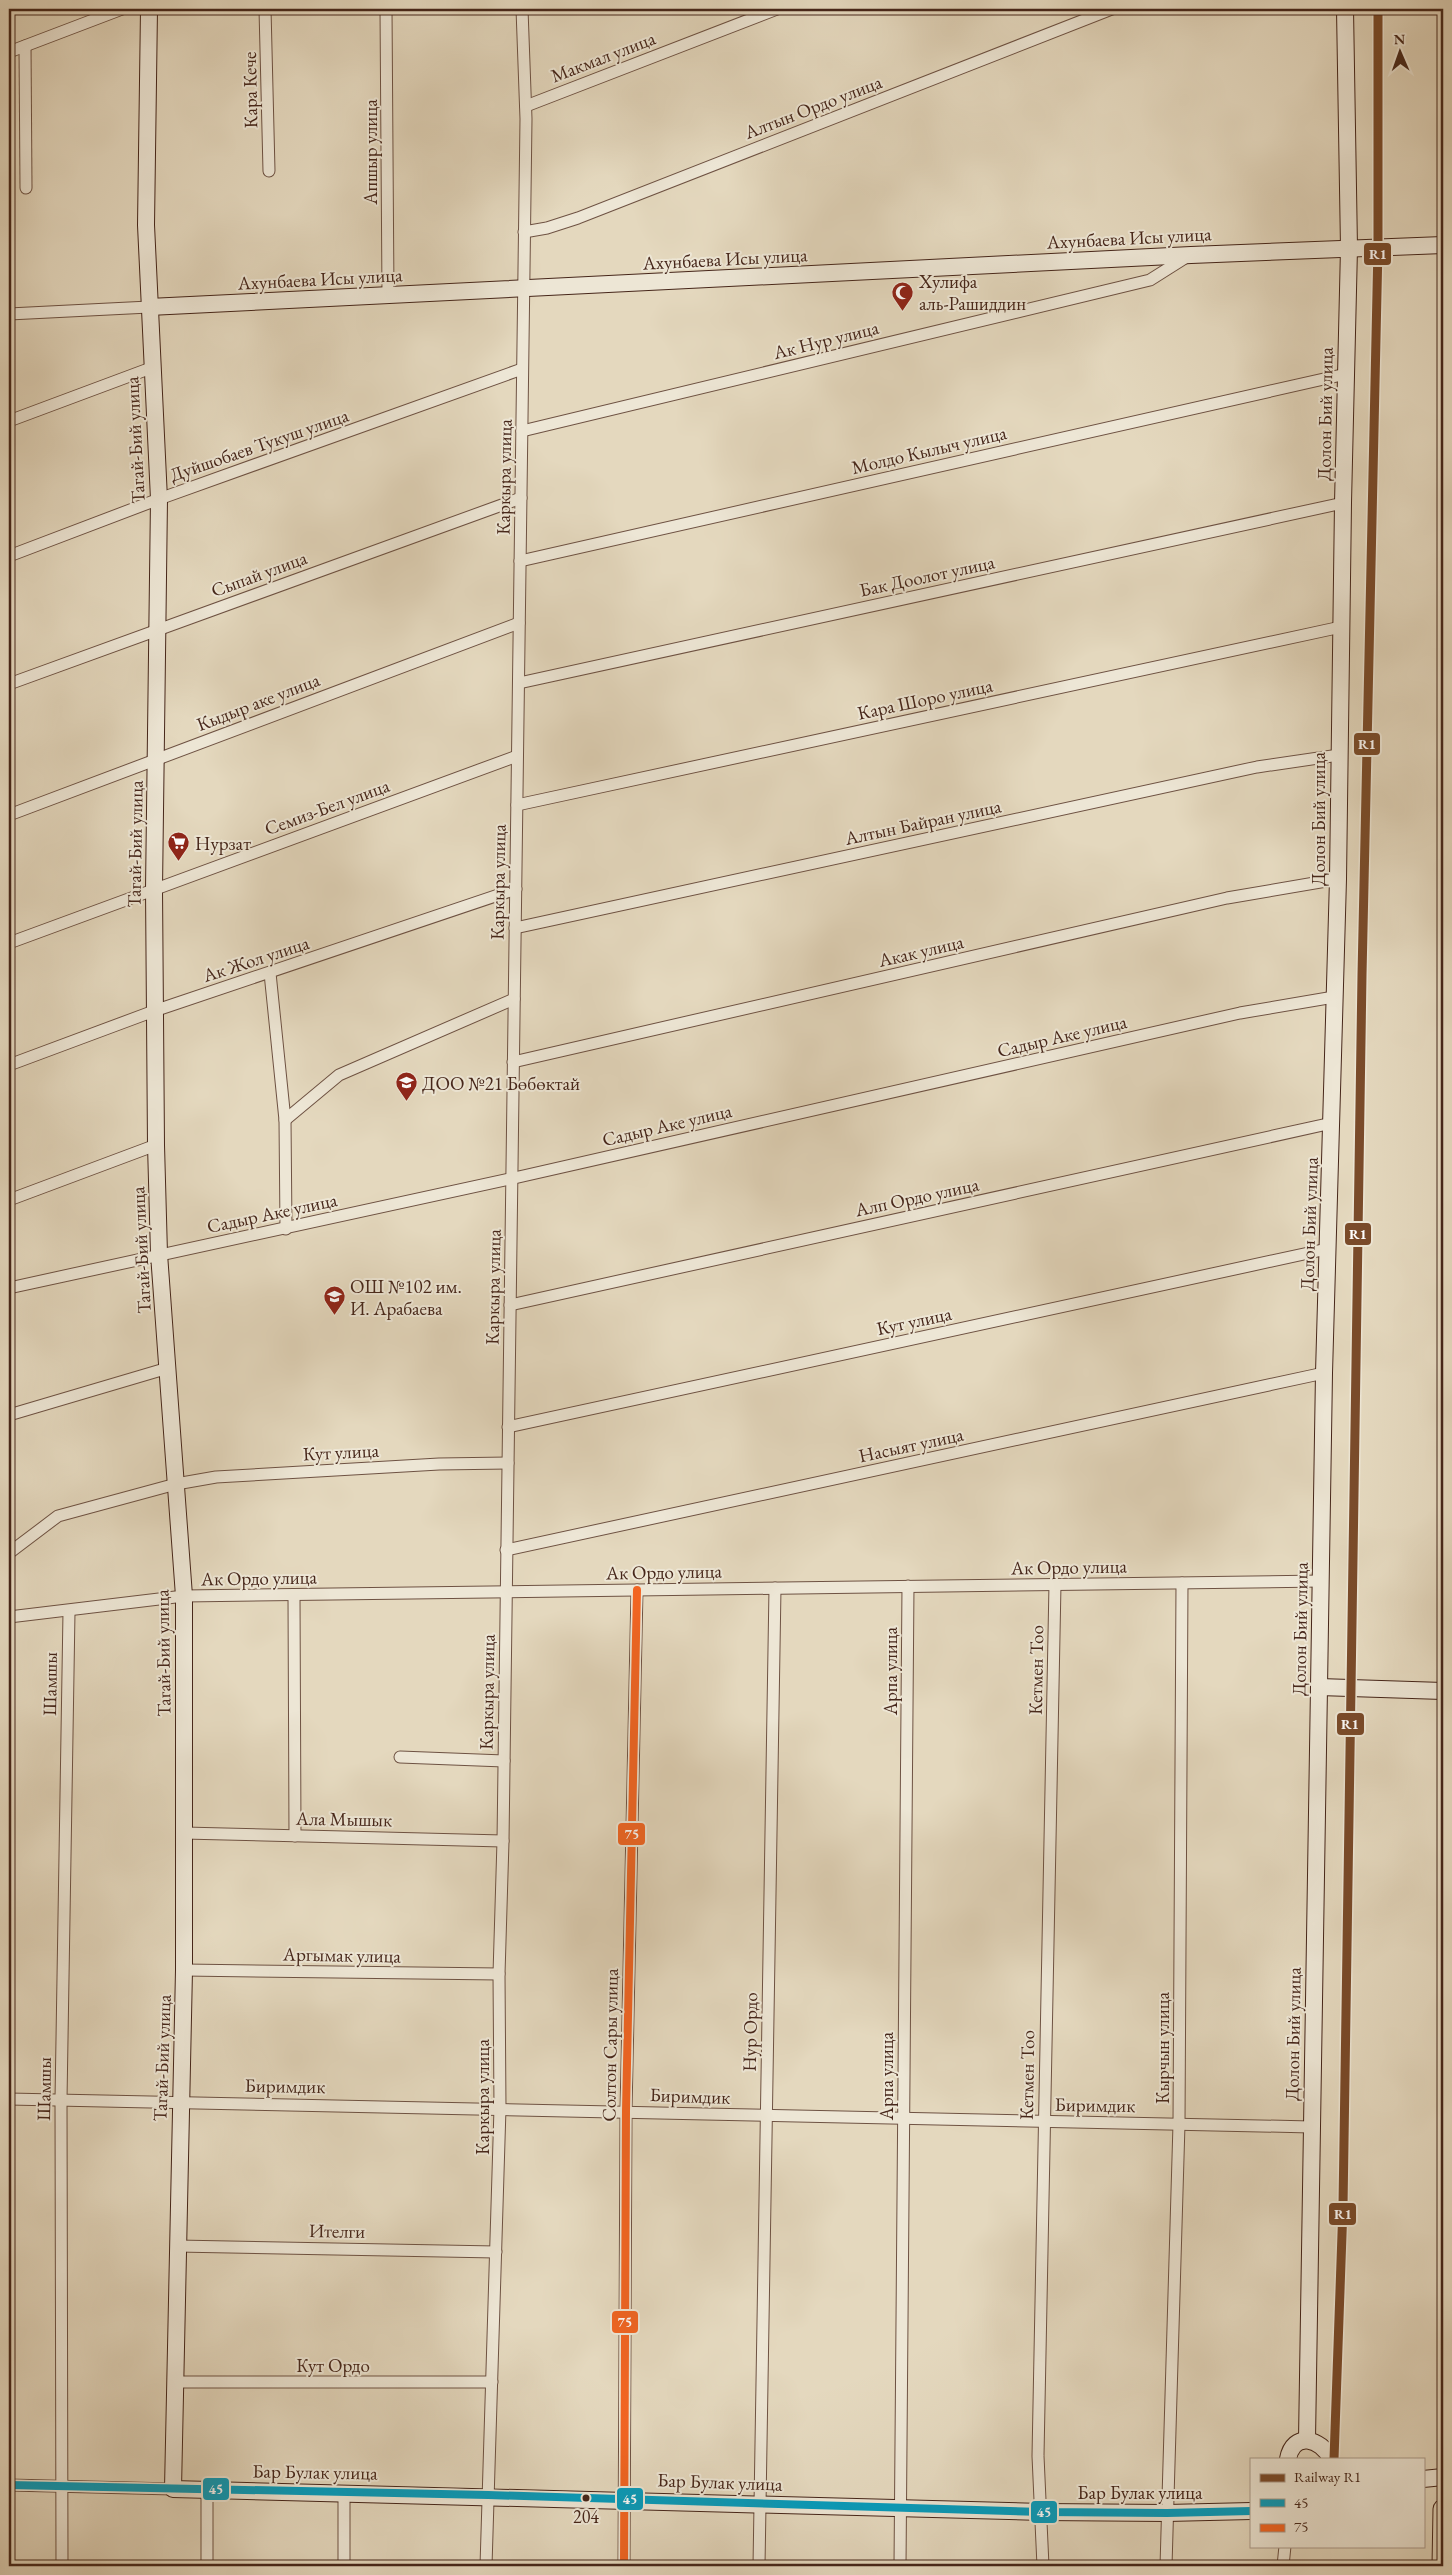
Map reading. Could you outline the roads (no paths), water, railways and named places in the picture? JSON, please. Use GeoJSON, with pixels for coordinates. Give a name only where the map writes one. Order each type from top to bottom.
{"type":"FeatureCollection","features":[{"type":"Feature","properties":{"kind":"main road"},"geometry":{"type":"LineString","coordinates":[[1442,2566],[1443,2508]]}},
{"type":"Feature","properties":{"kind":"street"},"geometry":{"type":"LineString","coordinates":[[9,52],[122,9]]}},
{"type":"Feature","properties":{"kind":"street","name":"Тагай-Бий улица"},"geometry":{"type":"LineString","coordinates":[[149,9],[146,225],[151,368],[159,499],[159,629],[154,889],[156,1145],[160,1254],[184,1596],[184,1970],[173,2489]]}},
{"type":"Feature","properties":{"kind":"street","name":"Кара Кече"},"geometry":{"type":"LineString","coordinates":[[265,9],[269,171]]}},
{"type":"Feature","properties":{"kind":"street","name":"Апшыр улица"},"geometry":{"type":"LineString","coordinates":[[386,9],[388,295]]}},
{"type":"Feature","properties":{"kind":"street","name":"Каркыра улица"},"geometry":{"type":"LineString","coordinates":[[486,2566],[500,2108],[500,1974],[526,106],[522,9]]}},
{"type":"Feature","properties":{"kind":"street","name":"Макмал улица"},"geometry":{"type":"LineString","coordinates":[[526,106],[777,9]]}},
{"type":"Feature","properties":{"kind":"street","name":"Алтын Ордо улица"},"geometry":{"type":"LineString","coordinates":[[524,232],[547,228],[578,218],[1112,9]]}},
{"type":"Feature","properties":{"kind":"street","name":"Долон Бий улица"},"geometry":{"type":"LineString","coordinates":[[1307,2440],[1324,1373],[1338,879],[1343,503],[1349,248],[1345,9]]}},
{"type":"Feature","properties":{"kind":"street"},"geometry":{"type":"LineString","coordinates":[[25,46],[26,188]]}},
{"type":"Feature","properties":{"kind":"street","name":"Ахунбаева Исы улица"},"geometry":{"type":"LineString","coordinates":[[9,314],[523,290],[1191,255],[1443,245]]}},
{"type":"Feature","properties":{"kind":"street","name":"Ак Нур улица"},"geometry":{"type":"LineString","coordinates":[[522,431],[1150,280],[1191,255]]}},
{"type":"Feature","properties":{"kind":"street"},"geometry":{"type":"LineString","coordinates":[[9,421],[151,368]]}},
{"type":"Feature","properties":{"kind":"street","name":"Дуйшобаев Тукуш улица"},"geometry":{"type":"LineString","coordinates":[[9,556],[159,499],[522,369]]}},
{"type":"Feature","properties":{"kind":"street","name":"Молдо Кылыч улица"},"geometry":{"type":"LineString","coordinates":[[520,560],[1346,374]]}},
{"type":"Feature","properties":{"kind":"street","name":"Сыпай улица"},"geometry":{"type":"LineString","coordinates":[[9,684],[521,498]]}},
{"type":"Feature","properties":{"kind":"street","name":"Бак Доолот улица"},"geometry":{"type":"LineString","coordinates":[[519,683],[1343,503]]}},
{"type":"Feature","properties":{"kind":"street","name":"Кыдыр аке улица"},"geometry":{"type":"LineString","coordinates":[[9,815],[519,623]]}},
{"type":"Feature","properties":{"kind":"street","name":"Кара Шоро улица"},"geometry":{"type":"LineString","coordinates":[[517,805],[1341,627]]}},
{"type":"Feature","properties":{"kind":"street","name":"Алтын Байран улица"},"geometry":{"type":"LineString","coordinates":[[515,928],[1257,767],[1339,755]]}},
{"type":"Feature","properties":{"kind":"street","name":"Семиз-Бел улица"},"geometry":{"type":"LineString","coordinates":[[9,943],[517,756]]}},
{"type":"Feature","properties":{"kind":"street","name":"Акак улица"},"geometry":{"type":"LineString","coordinates":[[513,1062],[1227,898],[1338,879]]}},
{"type":"Feature","properties":{"kind":"street","name":"Ак Жол улица"},"geometry":{"type":"LineString","coordinates":[[9,1065],[154,1011],[516,889]]}},
{"type":"Feature","properties":{"kind":"street"},"geometry":{"type":"LineString","coordinates":[[270,973],[285,1120],[286,1229]]}},
{"type":"Feature","properties":{"kind":"street","name":"Садыр Аке улица"},"geometry":{"type":"LineString","coordinates":[[9,1288],[160,1254],[286,1229],[1230,1016],[1334,997]]}},
{"type":"Feature","properties":{"kind":"street"},"geometry":{"type":"LineString","coordinates":[[285,1120],[339,1076],[514,999]]}},
{"type":"Feature","properties":{"kind":"street","name":"Алп Ордо улица"},"geometry":{"type":"LineString","coordinates":[[510,1305],[1332,1123]]}},
{"type":"Feature","properties":{"kind":"street"},"geometry":{"type":"LineString","coordinates":[[9,1200],[156,1145]]}},
{"type":"Feature","properties":{"kind":"street","name":"Кут улица"},"geometry":{"type":"LineString","coordinates":[[508,1427],[1327,1248]]}},
{"type":"Feature","properties":{"kind":"street"},"geometry":{"type":"LineString","coordinates":[[9,1415],[168,1368]]}},
{"type":"Feature","properties":{"kind":"street","name":"Насыят улица"},"geometry":{"type":"LineString","coordinates":[[506,1550],[1324,1373]]}},
{"type":"Feature","properties":{"kind":"street","name":"Кут улица"},"geometry":{"type":"LineString","coordinates":[[9,1553],[58,1516],[176,1484],[216,1476],[439,1464],[508,1463]]}},
{"type":"Feature","properties":{"kind":"street","name":"Ак Ордо улица"},"geometry":{"type":"LineString","coordinates":[[9,1618],[69,1612],[184,1596],[1321,1581]]}},
{"type":"Feature","properties":{"kind":"street","name":"Кырчын улица"},"geometry":{"type":"LineString","coordinates":[[1166,2566],[1179,2124],[1182,1583]]}},
{"type":"Feature","properties":{"kind":"street","name":"Кетмен Тоо"},"geometry":{"type":"LineString","coordinates":[[1043,2566],[1038,2456],[1055,1584]]}},
{"type":"Feature","properties":{"kind":"street","name":"Арпа улица"},"geometry":{"type":"LineString","coordinates":[[900,2566],[908,1586]]}},
{"type":"Feature","properties":{"kind":"street","name":"Нур Ордо"},"geometry":{"type":"LineString","coordinates":[[759,2566],[775,1588]]}},
{"type":"Feature","properties":{"kind":"street","name":"Солтон Сары улица"},"geometry":{"type":"LineString","coordinates":[[624,2566],[626,2111],[637,1590]]}},
{"type":"Feature","properties":{"kind":"street"},"geometry":{"type":"LineString","coordinates":[[294,1595],[295,1836]]}},
{"type":"Feature","properties":{"kind":"street","name":"Шамшы"},"geometry":{"type":"LineString","coordinates":[[62,2566],[61,2100],[69,1612]]}},
{"type":"Feature","properties":{"kind":"street"},"geometry":{"type":"LineString","coordinates":[[1319,1687],[1443,1691]]}},
{"type":"Feature","properties":{"kind":"street"},"geometry":{"type":"LineString","coordinates":[[400,1757],[504,1761]]}},
{"type":"Feature","properties":{"kind":"street","name":"Ала Мышык"},"geometry":{"type":"LineString","coordinates":[[184,1833],[503,1841]]}},
{"type":"Feature","properties":{"kind":"street","name":"Аргымак улица"},"geometry":{"type":"LineString","coordinates":[[184,1970],[500,1974]]}},
{"type":"Feature","properties":{"kind":"street","name":"Биримдик"},"geometry":{"type":"LineString","coordinates":[[9,2099],[500,2108],[766,2116],[1311,2127]]}},
{"type":"Feature","properties":{"kind":"street","name":"Ителги"},"geometry":{"type":"LineString","coordinates":[[177,2246],[496,2252]]}},
{"type":"Feature","properties":{"kind":"street","name":"Кут Ордо"},"geometry":{"type":"LineString","coordinates":[[175,2382],[492,2382]]}},
{"type":"Feature","properties":{"kind":"street"},"geometry":{"type":"LineString","coordinates":[[1288,2458],[1289,2451],[1299,2443],[1307,2440],[1316,2442],[1327,2450],[1331,2458]]}},
{"type":"Feature","properties":{"kind":"street"},"geometry":{"type":"LineString","coordinates":[[1424,2479],[1443,2477]]}},
{"type":"Feature","properties":{"kind":"street","name":"Бар Булак улица"},"geometry":{"type":"LineString","coordinates":[[9,2485],[488,2495],[1042,2512],[1167,2513],[1250,2511]]}},
{"type":"Feature","properties":{"kind":"street"},"geometry":{"type":"LineString","coordinates":[[207,2490],[207,2566]]}},
{"type":"Feature","properties":{"kind":"street"},"geometry":{"type":"LineString","coordinates":[[344,2493],[344,2566]]}},
{"type":"Feature","properties":{"kind":"street"},"geometry":{"type":"LineString","coordinates":[[1283,2566],[1285,2548]]}},
{"type":"Feature","properties":{"kind":"rail line","name":"R1"},"geometry":{"type":"LineString","coordinates":[[1334,2458],[1343,2206],[1362,975],[1378,247],[1378,9]]}},
{"type":"Feature","properties":{"kind":"place","name":"Хулифа аль-Рашиддин"},"geometry":{"type":"Point","coordinates":[903,311]}},
{"type":"Feature","properties":{"kind":"place","name":"Нурзат"},"geometry":{"type":"Point","coordinates":[179,862]}},
{"type":"Feature","properties":{"kind":"place","name":"ДОО №21 Бөбөктай"},"geometry":{"type":"Point","coordinates":[406,1102]}},
{"type":"Feature","properties":{"kind":"place","name":"ОШ №102 им. И. Арабаева"},"geometry":{"type":"Point","coordinates":[334,1316]}},
{"type":"Feature","properties":{"kind":"place","name":"204"},"geometry":{"type":"Point","coordinates":[586,2498]}}]}
